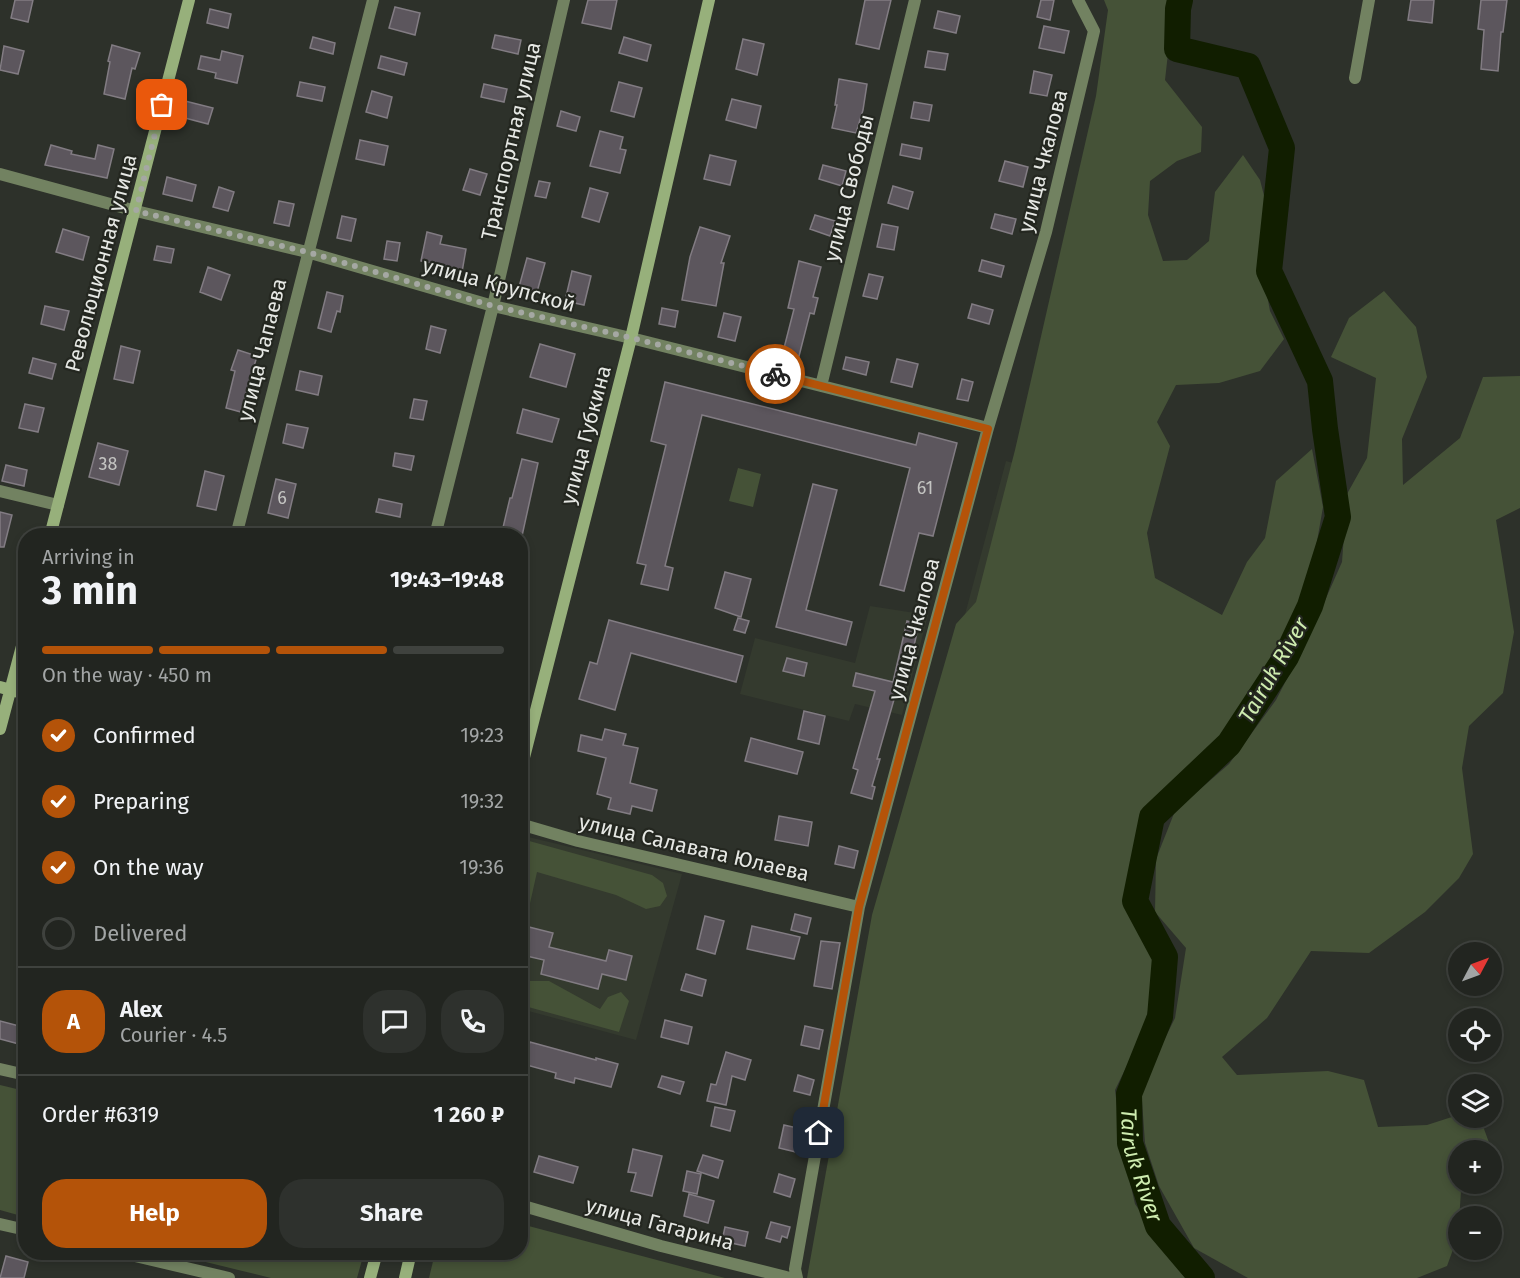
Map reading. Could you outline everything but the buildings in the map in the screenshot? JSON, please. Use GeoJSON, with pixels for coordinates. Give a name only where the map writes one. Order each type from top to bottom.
{"type":"FeatureCollection","features":[{"type":"Feature","properties":{"kind":"main road","name":"Революционная улица"},"geometry":{"type":"LineString","coordinates":[[52,528],[189,0]]}},
{"type":"Feature","properties":{"kind":"main road","name":"улица Губкина"},"geometry":{"type":"LineString","coordinates":[[528,742],[632,338],[709,0]]}},
{"type":"Feature","properties":{"kind":"main road"},"geometry":{"type":"LineString","coordinates":[[0,729],[5,689],[18,653]]}},
{"type":"Feature","properties":{"kind":"main road"},"geometry":{"type":"LineString","coordinates":[[370,1278],[375,1260]]}},
{"type":"Feature","properties":{"kind":"main road"},"geometry":{"type":"LineString","coordinates":[[405,1278],[409,1260]]}},
{"type":"Feature","properties":{"kind":"street","name":"улица Чапаева"},"geometry":{"type":"LineString","coordinates":[[238,528],[373,0]]}},
{"type":"Feature","properties":{"kind":"street","name":"Транспортная улица"},"geometry":{"type":"LineString","coordinates":[[437,528],[493,306],[564,0]]}},
{"type":"Feature","properties":{"kind":"street","name":"улица Свободы"},"geometry":{"type":"LineString","coordinates":[[820,386],[915,0]]}},
{"type":"Feature","properties":{"kind":"street","name":"улица Чкалова"},"geometry":{"type":"LineString","coordinates":[[797,1278],[795,1269],[859,907],[988,429],[1047,232],[1094,31],[1078,0]]}},
{"type":"Feature","properties":{"kind":"street"},"geometry":{"type":"LineString","coordinates":[[1354,78],[1369,0]]}},
{"type":"Feature","properties":{"kind":"street","name":"улица Крупской"},"geometry":{"type":"LineString","coordinates":[[0,174],[136,211],[307,252],[493,306],[632,338],[988,429]]}},
{"type":"Feature","properties":{"kind":"street"},"geometry":{"type":"LineString","coordinates":[[0,490],[58,505]]}},
{"type":"Feature","properties":{"kind":"street","name":"улица Салавата Юлаева"},"geometry":{"type":"LineString","coordinates":[[528,826],[578,841],[859,907]]}},
{"type":"Feature","properties":{"kind":"street"},"geometry":{"type":"LineString","coordinates":[[0,1069],[18,1074]]}},
{"type":"Feature","properties":{"kind":"street","name":"улица Гагарина"},"geometry":{"type":"LineString","coordinates":[[528,1207],[661,1246],[790,1278]]}},
{"type":"Feature","properties":{"kind":"street"},"geometry":{"type":"LineString","coordinates":[[0,1224],[18,1228]]}},
{"type":"Feature","properties":{"kind":"street"},"geometry":{"type":"LineString","coordinates":[[151,1260],[229,1278]]}},
{"type":"Feature","properties":{"kind":"shaded area"},"geometry":{"type":"Polygon","coordinates":[[[1006,461],[1021,465],[975,641],[959,637],[1006,461]]]}},
{"type":"Feature","properties":{"kind":"shaded area"},"geometry":{"type":"Polygon","coordinates":[[[870,606],[928,615],[902,715],[855,704],[849,721],[740,694],[755,638],[855,663],[870,606]]]}},
{"type":"Feature","properties":{"kind":"shaded area"},"geometry":{"type":"Polygon","coordinates":[[[528,837],[682,874],[636,1040],[528,1011],[528,837]]]}},
{"type":"Feature","properties":{"kind":"green space"},"geometry":{"type":"Polygon","coordinates":[[[1104,0],[1174,0],[1165,80],[1202,127],[1201,152],[1177,161],[1150,181],[1148,215],[1163,261],[1187,260],[1209,241],[1215,192],[1243,155],[1260,180],[1267,207],[1261,263],[1270,311],[1284,339],[1260,371],[1219,383],[1176,385],[1157,422],[1170,446],[1147,533],[1155,578],[1222,615],[1247,562],[1265,538],[1276,481],[1312,449],[1323,507],[1313,564],[1296,618],[1262,679],[1222,738],[1170,783],[1147,812],[1132,880],[1133,919],[1154,949],[1151,999],[1142,1035],[1115,1090],[1122,1147],[1135,1204],[1171,1256],[1196,1278],[807,1278],[872,915],[956,624],[976,602],[1015,450],[1096,96],[1108,10],[1104,0]]]}},
{"type":"Feature","properties":{"kind":"green space"},"geometry":{"type":"Polygon","coordinates":[[[1384,291],[1416,327],[1427,377],[1402,439],[1403,485],[1460,438],[1483,377],[1520,376],[1520,508],[1496,520],[1514,632],[1503,693],[1469,726],[1462,768],[1473,854],[1459,878],[1425,912],[1369,953],[1311,951],[1267,1018],[1222,1057],[1237,1075],[1328,1071],[1364,1080],[1378,1127],[1427,1125],[1448,1118],[1448,1128],[1484,1128],[1488,1140],[1448,1140],[1448,1194],[1461,1194],[1460,1206],[1448,1206],[1449,1260],[1447,1266],[1417,1278],[1248,1278],[1194,1248],[1159,1186],[1145,1143],[1141,1087],[1175,1018],[1186,948],[1155,912],[1156,859],[1175,811],[1229,764],[1276,700],[1311,632],[1342,562],[1347,494],[1367,458],[1376,378],[1331,357],[1349,318],[1384,291]]]}},
{"type":"Feature","properties":{"kind":"green space"},"geometry":{"type":"Polygon","coordinates":[[[738,468],[761,474],[753,507],[729,501],[738,468]]]}},
{"type":"Feature","properties":{"kind":"green space"},"geometry":{"type":"Polygon","coordinates":[[[528,841],[652,875],[663,883],[667,896],[660,906],[646,909],[616,895],[537,872],[528,912],[528,841]]]}},
{"type":"Feature","properties":{"kind":"green space"},"geometry":{"type":"Polygon","coordinates":[[[528,981],[549,981],[600,1009],[608,997],[621,992],[629,1001],[619,1032],[528,1007],[528,981]]]}},
{"type":"Feature","properties":{"kind":"green space"},"geometry":{"type":"Polygon","coordinates":[[[0,1085],[18,1089],[18,1215],[0,1210],[0,1085]]]}},
{"type":"Feature","properties":{"kind":"green space"},"geometry":{"type":"Polygon","coordinates":[[[528,1226],[725,1278],[429,1278],[433,1260],[528,1260],[528,1226]]]}},
{"type":"Feature","properties":{"kind":"green space"},"geometry":{"type":"Polygon","coordinates":[[[198,1260],[362,1260],[357,1278],[271,1278],[198,1260]]]}},
{"type":"Feature","properties":{"kind":"waterway","name":"Tairuk River"},"geometry":{"type":"LineString","coordinates":[[1180,0],[1177,49],[1248,66],[1282,148],[1269,271],[1320,381],[1338,517],[1310,606],[1286,657],[1229,744],[1152,817],[1135,901],[1165,957],[1160,1017],[1129,1094],[1130,1143],[1158,1226],[1202,1278]]}},
{"type":"Feature","properties":{"kind":"way so far"},"geometry":{"type":"LineString","coordinates":[[162,105],[136,211],[307,252],[493,306],[775,374]]}},
{"type":"Feature","properties":{"kind":"route"},"geometry":{"type":"LineString","coordinates":[[775,374],[988,429],[859,907],[819,1133]]}}]}
